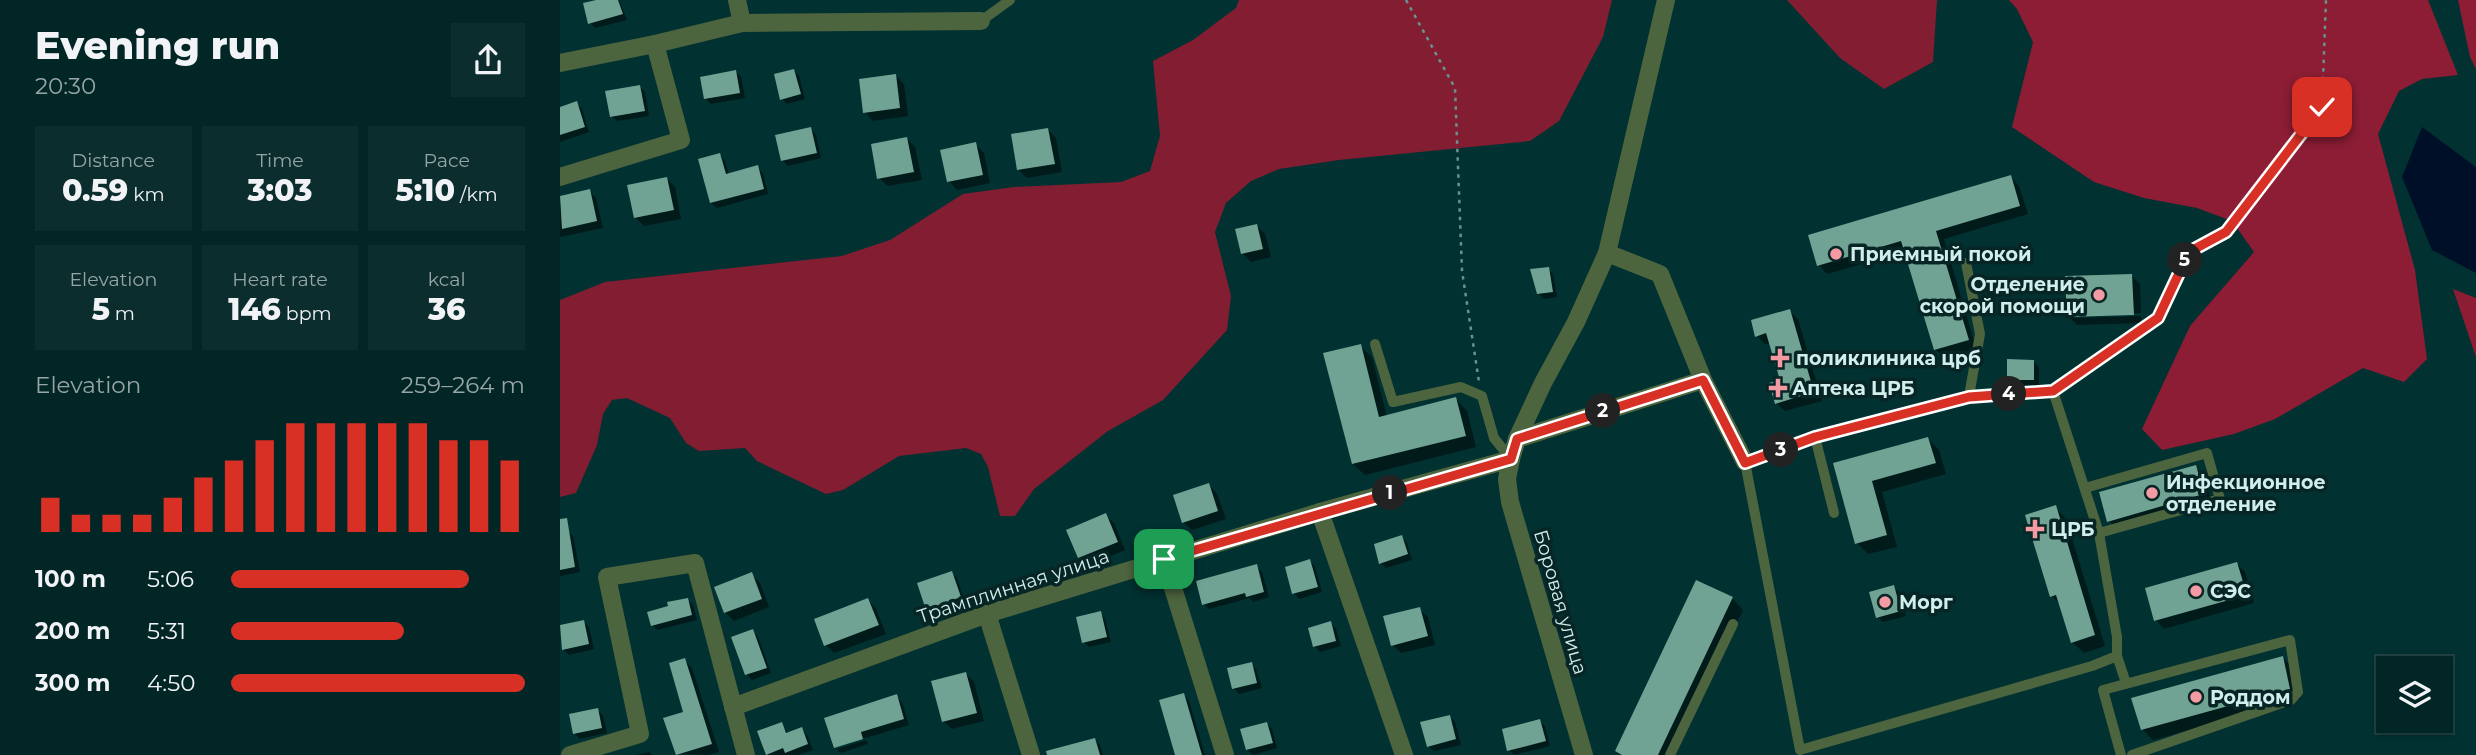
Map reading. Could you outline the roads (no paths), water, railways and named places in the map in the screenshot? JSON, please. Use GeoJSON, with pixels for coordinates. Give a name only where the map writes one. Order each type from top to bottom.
{"type":"FeatureCollection","features":[{"type":"Feature","properties":{"kind":"street"},"geometry":{"type":"LineString","coordinates":[[737,0],[742,23]]}},
{"type":"Feature","properties":{"kind":"street","name":"Боровая улица"},"geometry":{"type":"LineString","coordinates":[[1584,755],[1510,502],[1507,479],[1517,439],[1576,322],[1607,253],[1665,0]]}},
{"type":"Feature","properties":{"kind":"street"},"geometry":{"type":"LineString","coordinates":[[560,63],[742,23],[981,21]]}},
{"type":"Feature","properties":{"kind":"street"},"geometry":{"type":"LineString","coordinates":[[560,177],[681,140],[655,44]]}},
{"type":"Feature","properties":{"kind":"street"},"geometry":{"type":"LineString","coordinates":[[1607,253],[1660,274],[1703,380],[1745,463]]}},
{"type":"Feature","properties":{"kind":"street"},"geometry":{"type":"LineString","coordinates":[[1517,439],[1703,380]]}},
{"type":"Feature","properties":{"kind":"street","name":"Трамплинная улица"},"geometry":{"type":"LineString","coordinates":[[733,707],[987,614],[1321,512],[1511,459]]}},
{"type":"Feature","properties":{"kind":"street"},"geometry":{"type":"LineString","coordinates":[[1321,512],[1404,755]]}},
{"type":"Feature","properties":{"kind":"street"},"geometry":{"type":"LineString","coordinates":[[1164,559],[1225,755]]}},
{"type":"Feature","properties":{"kind":"street"},"geometry":{"type":"LineString","coordinates":[[570,755],[640,734],[607,577],[695,563],[746,755]]}},
{"type":"Feature","properties":{"kind":"street"},"geometry":{"type":"LineString","coordinates":[[987,614],[1031,755]]}},
{"type":"Feature","properties":{"kind":"lane"},"geometry":{"type":"LineString","coordinates":[[981,21],[1010,0]]}},
{"type":"Feature","properties":{"kind":"lane"},"geometry":{"type":"LineString","coordinates":[[1966,263],[1980,334],[1969,397]]}},
{"type":"Feature","properties":{"kind":"lane"},"geometry":{"type":"LineString","coordinates":[[2117,656],[2092,666],[1800,750],[1745,463],[1815,437],[1969,397],[2053,391],[2158,318]]}},
{"type":"Feature","properties":{"kind":"lane"},"geometry":{"type":"LineString","coordinates":[[1375,344],[1393,402],[1461,387],[1482,396],[1494,438],[1511,459]]}},
{"type":"Feature","properties":{"kind":"lane"},"geometry":{"type":"LineString","coordinates":[[2053,391],[2099,533],[2117,637],[2117,656],[2126,683]]}},
{"type":"Feature","properties":{"kind":"lane"},"geometry":{"type":"LineString","coordinates":[[1815,437],[1834,513]]}},
{"type":"Feature","properties":{"kind":"lane"},"geometry":{"type":"LineString","coordinates":[[2085,488],[2207,453],[2220,499],[2099,533]]}},
{"type":"Feature","properties":{"kind":"lane"},"geometry":{"type":"LineString","coordinates":[[1670,755],[1733,624]]}},
{"type":"Feature","properties":{"kind":"lane"},"geometry":{"type":"LineString","coordinates":[[2121,755],[2103,690],[2290,640],[2298,692],[2291,700],[2133,755]]}},
{"type":"Feature","properties":{"kind":"water"},"geometry":{"type":"Polygon","coordinates":[[[2422,127],[2476,167],[2476,273],[2432,250],[2402,177],[2422,127]]]}},
{"type":"Feature","properties":{"kind":"place","name":"Приемный покой"},"geometry":{"type":"Point","coordinates":[1836,254]}},
{"type":"Feature","properties":{"kind":"place","name":"Отделение скорой помощи"},"geometry":{"type":"Point","coordinates":[2099,295]}},
{"type":"Feature","properties":{"kind":"place","name":"поликлиника црб"},"geometry":{"type":"Point","coordinates":[1780,358]}},
{"type":"Feature","properties":{"kind":"place","name":"Аптека ЦРБ"},"geometry":{"type":"Point","coordinates":[1778,388]}},
{"type":"Feature","properties":{"kind":"place","name":"Инфекционное отделение"},"geometry":{"type":"Point","coordinates":[2152,493]}},
{"type":"Feature","properties":{"kind":"place","name":"ЦРБ"},"geometry":{"type":"Point","coordinates":[2035,529]}},
{"type":"Feature","properties":{"kind":"place","name":"СЭС"},"geometry":{"type":"Point","coordinates":[2196,591]}},
{"type":"Feature","properties":{"kind":"place","name":"Морг"},"geometry":{"type":"Point","coordinates":[1885,602]}},
{"type":"Feature","properties":{"kind":"place","name":"Роддом"},"geometry":{"type":"Point","coordinates":[2196,697]}}]}
